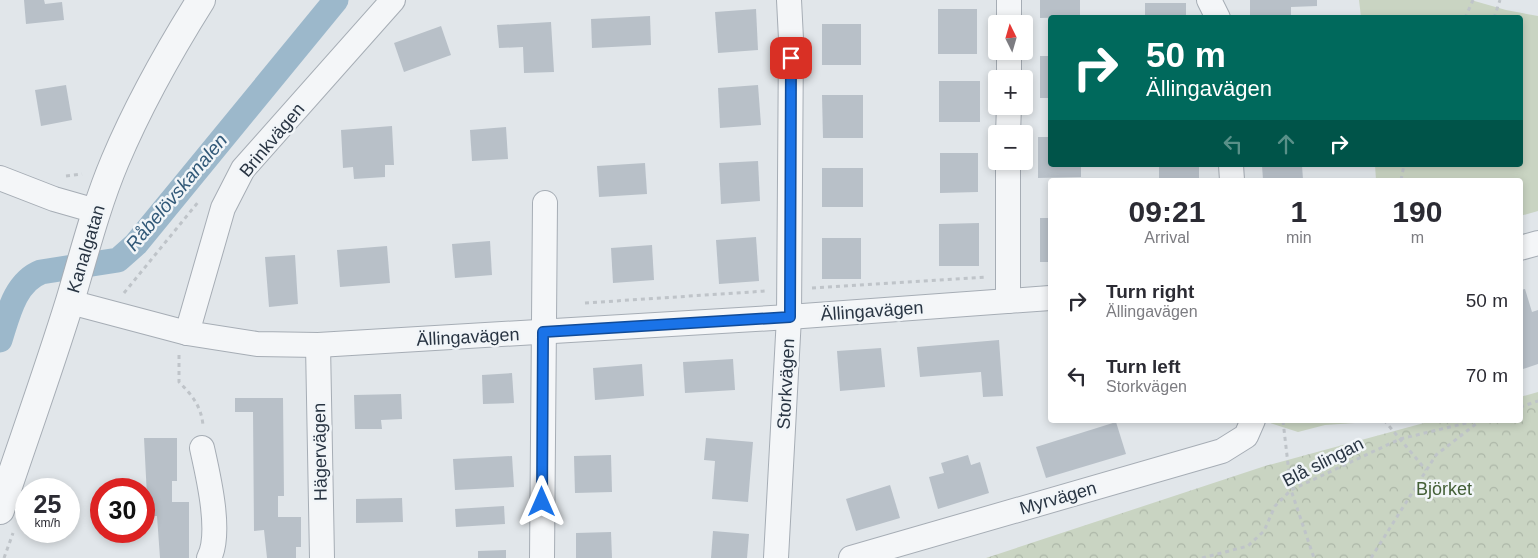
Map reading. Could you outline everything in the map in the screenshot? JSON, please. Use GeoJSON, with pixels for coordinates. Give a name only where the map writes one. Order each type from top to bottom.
{"type":"FeatureCollection","features":[{"type":"Feature","properties":{"kind":"street","name":"Kanalgatan"},"geometry":{"type":"LineString","coordinates":[[0,510],[73,290],[96,211],[115,161],[145,96],[201,0]]}},
{"type":"Feature","properties":{"kind":"street","name":"Brinkvägen"},"geometry":{"type":"LineString","coordinates":[[187,333],[223,208],[243,169],[393,0]]}},
{"type":"Feature","properties":{"kind":"street","name":"Storkvägen"},"geometry":{"type":"LineString","coordinates":[[776,558],[790,317],[792,39],[789,0]]}},
{"type":"Feature","properties":{"kind":"street"},"geometry":{"type":"LineString","coordinates":[[1009,0],[1009,15]]}},
{"type":"Feature","properties":{"kind":"street"},"geometry":{"type":"LineString","coordinates":[[1209,0],[1216,15]]}},
{"type":"Feature","properties":{"kind":"street"},"geometry":{"type":"LineString","coordinates":[[1008,170],[1008,300]]}},
{"type":"Feature","properties":{"kind":"street"},"geometry":{"type":"LineString","coordinates":[[0,178],[54,199],[96,211]]}},
{"type":"Feature","properties":{"kind":"street"},"geometry":{"type":"LineString","coordinates":[[542,558],[545,203]]}},
{"type":"Feature","properties":{"kind":"street"},"geometry":{"type":"LineString","coordinates":[[1523,247],[1538,243]]}},
{"type":"Feature","properties":{"kind":"street","name":"Ällingavägen"},"geometry":{"type":"LineString","coordinates":[[73,290],[187,333],[257,344],[318,345],[790,317],[1048,298]]}},
{"type":"Feature","properties":{"kind":"street","name":"Hägervägen"},"geometry":{"type":"LineString","coordinates":[[318,345],[322,558]]}},
{"type":"Feature","properties":{"kind":"street","name":"Myrvägen"},"geometry":{"type":"LineString","coordinates":[[851,558],[1222,451],[1246,436],[1252,423]]}},
{"type":"Feature","properties":{"kind":"street"},"geometry":{"type":"LineString","coordinates":[[202,448],[213,514],[214,530],[209,558]]}},
{"type":"Feature","properties":{"kind":"path"},"geometry":{"type":"LineString","coordinates":[[1467,15],[1473,0]]}},
{"type":"Feature","properties":{"kind":"path"},"geometry":{"type":"LineString","coordinates":[[1495,15],[1500,0]]}},
{"type":"Feature","properties":{"kind":"path"},"geometry":{"type":"LineString","coordinates":[[582,303],[1008,275]]}},
{"type":"Feature","properties":{"kind":"path"},"geometry":{"type":"LineString","coordinates":[[187,333],[178,360],[179,382],[193,395],[199,406],[203,422],[202,448]]}},
{"type":"Feature","properties":{"kind":"path"},"geometry":{"type":"LineString","coordinates":[[1523,406],[1538,401]]}},
{"type":"Feature","properties":{"kind":"path"},"geometry":{"type":"LineString","coordinates":[[1281,423],[1291,490],[1314,558]]}},
{"type":"Feature","properties":{"kind":"path"},"geometry":{"type":"LineString","coordinates":[[1387,423],[1426,470]]}},
{"type":"Feature","properties":{"kind":"path","name":"Blå slingan"},"geometry":{"type":"LineString","coordinates":[[1202,558],[1248,546],[1264,531],[1275,506],[1291,490],[1400,439],[1467,423]]}},
{"type":"Feature","properties":{"kind":"path"},"geometry":{"type":"LineString","coordinates":[[1370,558],[1436,455],[1476,423]]}},
{"type":"Feature","properties":{"kind":"green space"},"geometry":{"type":"Polygon","coordinates":[[[1359,0],[1471,0],[1506,10],[1538,16],[1538,211],[1523,215],[1523,178],[1376,178],[1375,167],[1523,167],[1523,15],[1361,15],[1359,0]]]}},
{"type":"Feature","properties":{"kind":"green space","name":"Björket"},"geometry":{"type":"Polygon","coordinates":[[[1538,392],[1538,558],[986,558],[1265,466],[1424,423],[1523,423],[1523,396],[1538,392]]]}},
{"type":"Feature","properties":{"kind":"green space"},"geometry":{"type":"Polygon","coordinates":[[[1270,423],[1355,423],[1325,425],[1298,432],[1270,423]]]}},
{"type":"Feature","properties":{"kind":"building"},"geometry":{"type":"Polygon","coordinates":[[[24,0],[44,0],[45,4],[62,2],[64,20],[26,24],[24,0]]]}},
{"type":"Feature","properties":{"kind":"building"},"geometry":{"type":"Polygon","coordinates":[[[1040,0],[1080,0],[1080,15],[1048,15],[1048,18],[1040,18],[1040,0]]]}},
{"type":"Feature","properties":{"kind":"building"},"geometry":{"type":"Polygon","coordinates":[[[1250,0],[1317,0],[1317,6],[1291,7],[1291,15],[1250,15],[1250,0]]]}},
{"type":"Feature","properties":{"kind":"building"},"geometry":{"type":"Polygon","coordinates":[[[1145,3],[1186,3],[1186,15],[1145,15],[1145,3]]]}},
{"type":"Feature","properties":{"kind":"building"},"geometry":{"type":"Polygon","coordinates":[[[756,9],[758,50],[718,53],[715,12],[756,9]]]}},
{"type":"Feature","properties":{"kind":"building"},"geometry":{"type":"Polygon","coordinates":[[[938,9],[977,9],[977,54],[938,54],[938,9]]]}},
{"type":"Feature","properties":{"kind":"building"},"geometry":{"type":"Polygon","coordinates":[[[650,16],[651,45],[592,48],[591,19],[650,16]]]}},
{"type":"Feature","properties":{"kind":"building"},"geometry":{"type":"Polygon","coordinates":[[[551,22],[554,72],[524,73],[523,47],[499,48],[497,25],[551,22]]]}},
{"type":"Feature","properties":{"kind":"building"},"geometry":{"type":"Polygon","coordinates":[[[822,24],[861,24],[861,65],[822,65],[822,24]]]}},
{"type":"Feature","properties":{"kind":"building"},"geometry":{"type":"Polygon","coordinates":[[[441,26],[451,55],[404,72],[394,43],[441,26]]]}},
{"type":"Feature","properties":{"kind":"building"},"geometry":{"type":"Polygon","coordinates":[[[1040,56],[1048,56],[1048,98],[1040,98],[1040,56]]]}},
{"type":"Feature","properties":{"kind":"building"},"geometry":{"type":"Polygon","coordinates":[[[939,81],[980,81],[980,122],[939,122],[939,81]]]}},
{"type":"Feature","properties":{"kind":"building"},"geometry":{"type":"Polygon","coordinates":[[[66,85],[72,120],[41,126],[35,90],[66,85]]]}},
{"type":"Feature","properties":{"kind":"building"},"geometry":{"type":"Polygon","coordinates":[[[758,85],[761,125],[720,128],[718,88],[758,85]]]}},
{"type":"Feature","properties":{"kind":"building"},"geometry":{"type":"Polygon","coordinates":[[[822,95],[863,95],[863,138],[823,138],[822,95]]]}},
{"type":"Feature","properties":{"kind":"building"},"geometry":{"type":"Polygon","coordinates":[[[392,126],[394,165],[385,165],[385,177],[354,179],[353,167],[343,168],[341,130],[392,126]]]}},
{"type":"Feature","properties":{"kind":"building"},"geometry":{"type":"Polygon","coordinates":[[[506,127],[508,159],[472,161],[470,130],[506,127]]]}},
{"type":"Feature","properties":{"kind":"building"},"geometry":{"type":"Polygon","coordinates":[[[1038,137],[1048,137],[1048,167],[1081,167],[1081,177],[1038,178],[1038,137]]]}},
{"type":"Feature","properties":{"kind":"building"},"geometry":{"type":"Polygon","coordinates":[[[940,153],[978,153],[978,192],[940,193],[940,153]]]}},
{"type":"Feature","properties":{"kind":"building"},"geometry":{"type":"Polygon","coordinates":[[[758,161],[760,201],[721,204],[719,163],[758,161]]]}},
{"type":"Feature","properties":{"kind":"building"},"geometry":{"type":"Polygon","coordinates":[[[645,163],[647,194],[599,197],[597,166],[645,163]]]}},
{"type":"Feature","properties":{"kind":"building"},"geometry":{"type":"Polygon","coordinates":[[[1159,167],[1199,167],[1199,178],[1159,178],[1159,167]]]}},
{"type":"Feature","properties":{"kind":"building"},"geometry":{"type":"Polygon","coordinates":[[[1262,167],[1302,167],[1303,178],[1263,178],[1262,167]]]}},
{"type":"Feature","properties":{"kind":"building"},"geometry":{"type":"Polygon","coordinates":[[[822,168],[863,168],[863,207],[822,207],[822,168]]]}},
{"type":"Feature","properties":{"kind":"building"},"geometry":{"type":"Polygon","coordinates":[[[1040,218],[1048,218],[1048,262],[1040,262],[1040,218]]]}},
{"type":"Feature","properties":{"kind":"building"},"geometry":{"type":"Polygon","coordinates":[[[979,223],[979,266],[939,266],[939,224],[979,223]]]}},
{"type":"Feature","properties":{"kind":"building"},"geometry":{"type":"Polygon","coordinates":[[[756,237],[759,281],[719,284],[716,240],[756,237]]]}},
{"type":"Feature","properties":{"kind":"building"},"geometry":{"type":"Polygon","coordinates":[[[822,238],[861,238],[861,279],[822,279],[822,238]]]}},
{"type":"Feature","properties":{"kind":"building"},"geometry":{"type":"Polygon","coordinates":[[[490,241],[492,275],[455,278],[452,244],[490,241]]]}},
{"type":"Feature","properties":{"kind":"building"},"geometry":{"type":"Polygon","coordinates":[[[652,245],[654,280],[613,283],[611,248],[652,245]]]}},
{"type":"Feature","properties":{"kind":"building"},"geometry":{"type":"Polygon","coordinates":[[[387,246],[390,283],[340,287],[337,250],[387,246]]]}},
{"type":"Feature","properties":{"kind":"building"},"geometry":{"type":"Polygon","coordinates":[[[295,255],[298,304],[269,307],[265,257],[295,255]]]}},
{"type":"Feature","properties":{"kind":"building"},"geometry":{"type":"Polygon","coordinates":[[[1523,289],[1525,289],[1532,312],[1538,310],[1538,364],[1523,369],[1523,289]]]}},
{"type":"Feature","properties":{"kind":"building"},"geometry":{"type":"Polygon","coordinates":[[[999,340],[1003,396],[983,397],[981,372],[920,377],[917,347],[999,340]]]}},
{"type":"Feature","properties":{"kind":"building"},"geometry":{"type":"Polygon","coordinates":[[[881,348],[885,387],[840,391],[837,351],[881,348]]]}},
{"type":"Feature","properties":{"kind":"building"},"geometry":{"type":"Polygon","coordinates":[[[733,359],[735,390],[685,393],[683,362],[733,359]]]}},
{"type":"Feature","properties":{"kind":"building"},"geometry":{"type":"Polygon","coordinates":[[[642,364],[644,396],[595,400],[593,368],[642,364]]]}},
{"type":"Feature","properties":{"kind":"building"},"geometry":{"type":"Polygon","coordinates":[[[512,373],[514,403],[483,404],[482,375],[512,373]]]}},
{"type":"Feature","properties":{"kind":"building"},"geometry":{"type":"Polygon","coordinates":[[[401,394],[402,419],[381,420],[382,429],[355,429],[354,395],[401,394]]]}},
{"type":"Feature","properties":{"kind":"building"},"geometry":{"type":"Polygon","coordinates":[[[235,398],[283,398],[284,496],[278,496],[278,517],[301,517],[301,547],[296,547],[296,558],[267,558],[264,530],[254,531],[253,412],[235,412],[235,398]]]}},
{"type":"Feature","properties":{"kind":"building"},"geometry":{"type":"Polygon","coordinates":[[[1116,423],[1126,454],[1046,478],[1036,447],[1116,423]]]}},
{"type":"Feature","properties":{"kind":"building"},"geometry":{"type":"Polygon","coordinates":[[[144,438],[177,438],[177,481],[172,481],[172,502],[189,502],[189,558],[160,558],[157,516],[155,516],[155,478],[146,478],[144,438]]]}},
{"type":"Feature","properties":{"kind":"building"},"geometry":{"type":"Polygon","coordinates":[[[706,438],[753,442],[748,502],[712,499],[715,461],[704,460],[706,438]]]}},
{"type":"Feature","properties":{"kind":"building"},"geometry":{"type":"Polygon","coordinates":[[[611,455],[612,492],[575,493],[574,456],[611,455]]]}},
{"type":"Feature","properties":{"kind":"building"},"geometry":{"type":"Polygon","coordinates":[[[968,455],[971,465],[980,462],[989,493],[938,509],[929,477],[944,473],[941,463],[968,455]]]}},
{"type":"Feature","properties":{"kind":"building"},"geometry":{"type":"Polygon","coordinates":[[[512,456],[514,487],[455,490],[453,459],[512,456]]]}},
{"type":"Feature","properties":{"kind":"building"},"geometry":{"type":"Polygon","coordinates":[[[890,485],[900,518],[856,531],[846,499],[890,485]]]}},
{"type":"Feature","properties":{"kind":"building"},"geometry":{"type":"Polygon","coordinates":[[[402,498],[403,522],[356,523],[356,499],[402,498]]]}},
{"type":"Feature","properties":{"kind":"building"},"geometry":{"type":"Polygon","coordinates":[[[504,506],[505,524],[456,527],[455,509],[504,506]]]}},
{"type":"Feature","properties":{"kind":"building"},"geometry":{"type":"Polygon","coordinates":[[[713,531],[749,534],[747,558],[711,558],[713,531]]]}},
{"type":"Feature","properties":{"kind":"building"},"geometry":{"type":"Polygon","coordinates":[[[611,532],[612,558],[576,558],[576,533],[611,532]]]}},
{"type":"Feature","properties":{"kind":"building"},"geometry":{"type":"Polygon","coordinates":[[[506,550],[506,558],[478,558],[478,551],[506,550]]]}},
{"type":"Feature","properties":{"kind":"waterway","name":"Råbelövskanalen"},"geometry":{"type":"LineString","coordinates":[[0,340],[14,300],[25,283],[32,277],[41,272],[118,260],[136,244],[336,0]]}},
{"type":"Feature","properties":{"kind":"route"},"geometry":{"type":"LineString","coordinates":[[542,502],[543,332],[790,317],[791,58]]}}]}
